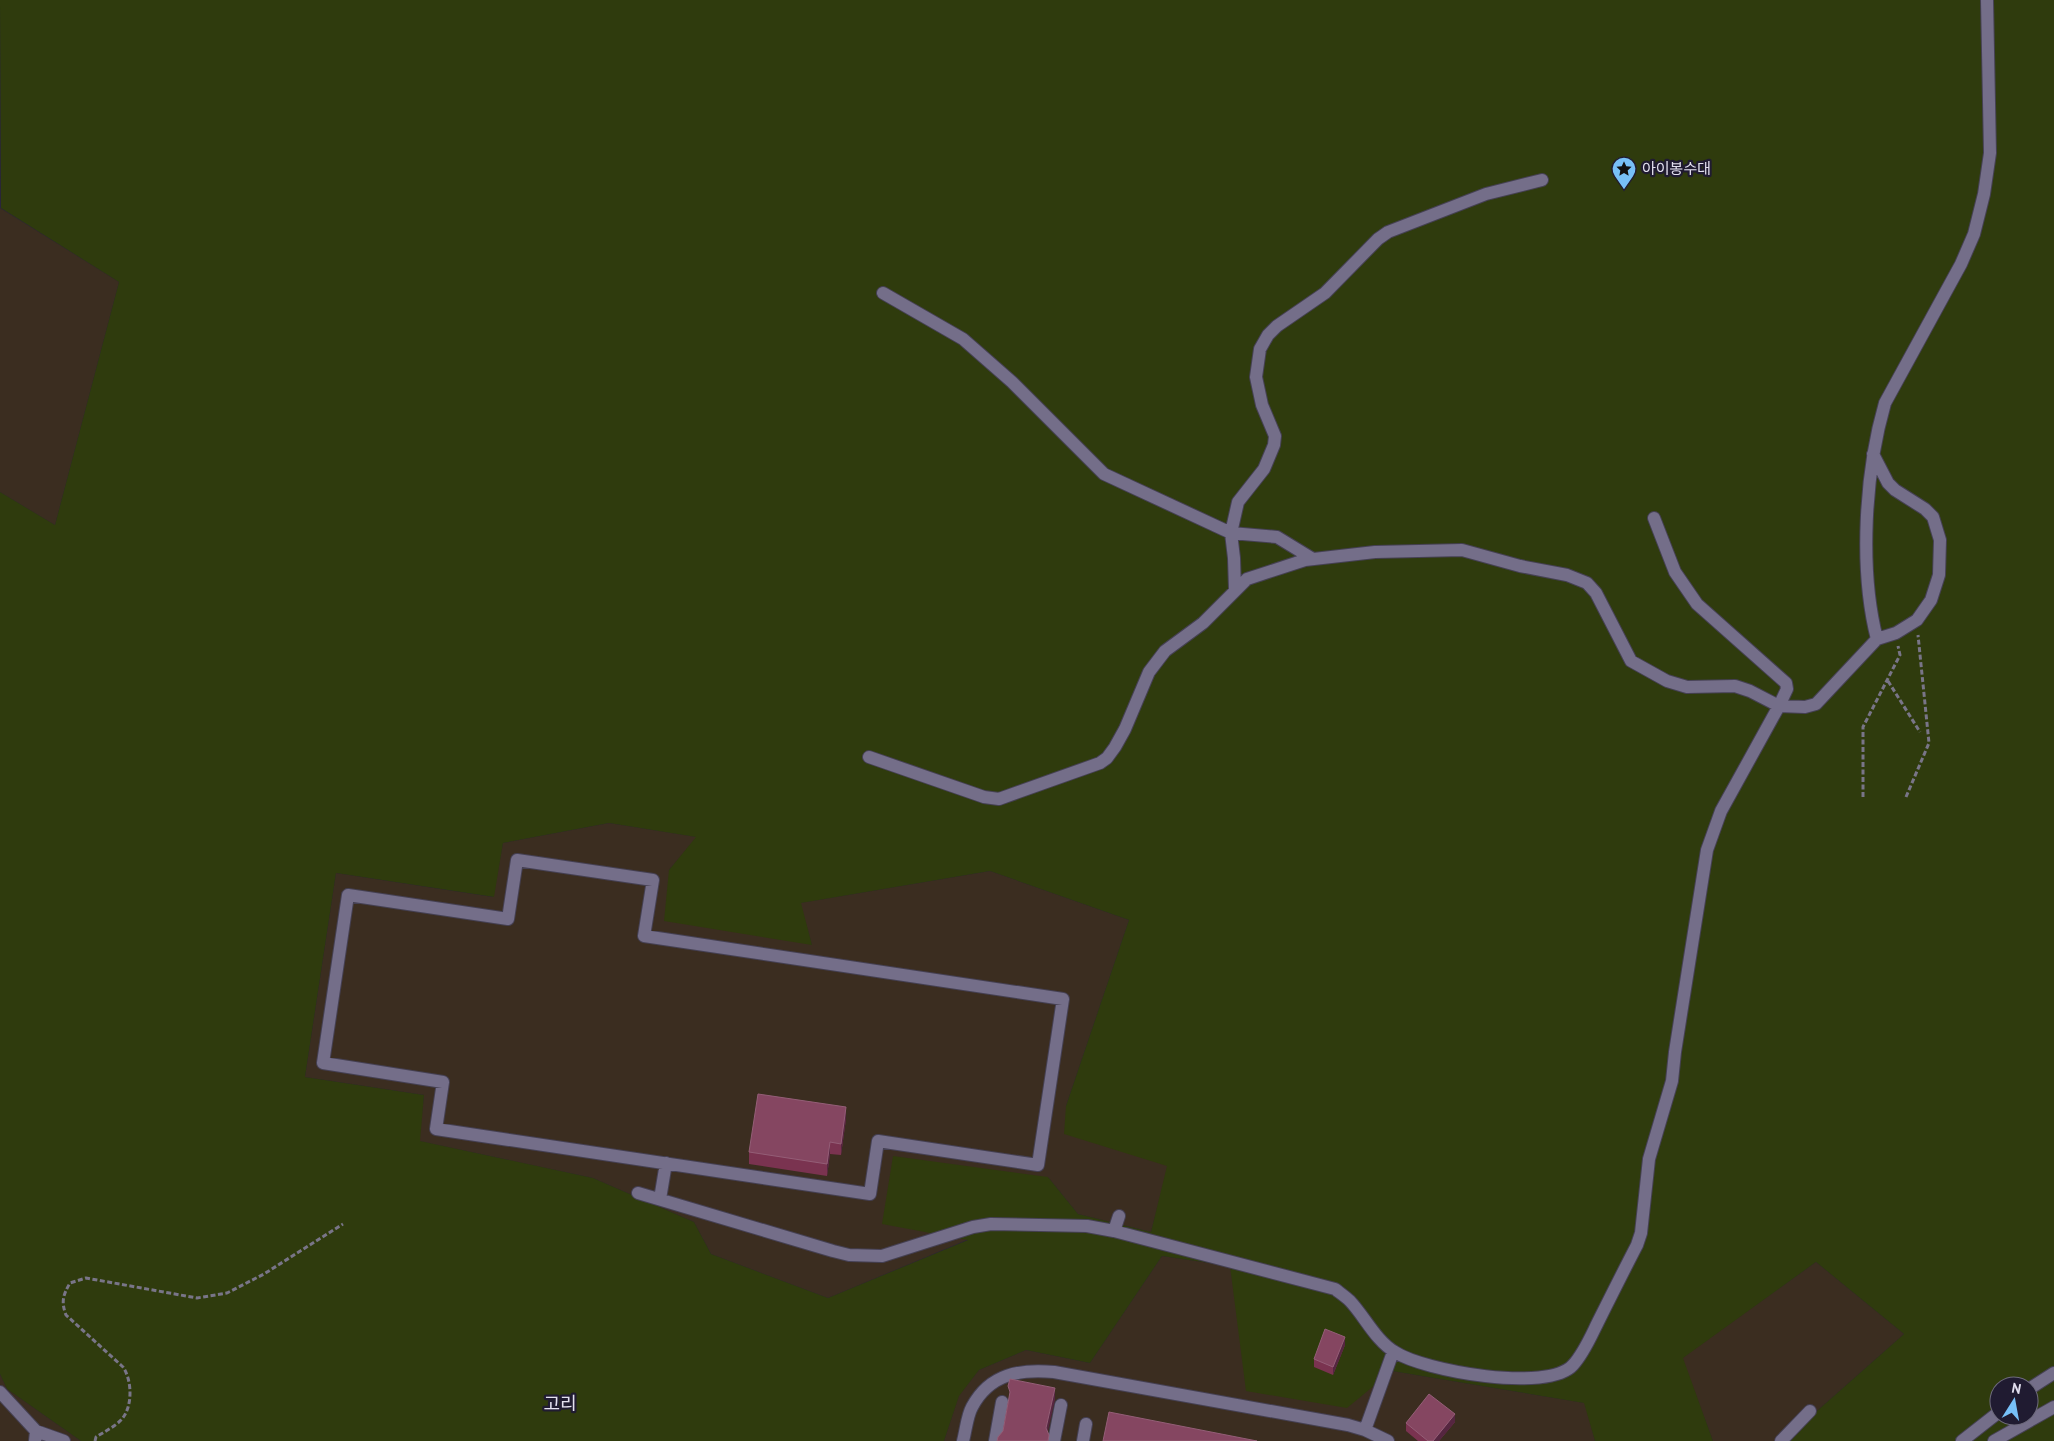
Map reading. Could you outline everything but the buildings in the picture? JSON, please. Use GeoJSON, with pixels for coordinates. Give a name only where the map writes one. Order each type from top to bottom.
{"type":"FeatureCollection","features":[{"type":"Feature","properties":{"kind":"lane"},"geometry":{"type":"LineString","coordinates":[[1877,639],[1868,590],[1868,520],[1873,454],[1878,428],[1886,403],[1961,264],[1974,234],[1984,194],[1990,153],[1987,0]]}},
{"type":"Feature","properties":{"kind":"lane"},"geometry":{"type":"LineString","coordinates":[[1235,590],[1232,529],[1238,502],[1264,469],[1274,445],[1275,436],[1262,405],[1256,377],[1260,349],[1268,335],[1277,326],[1325,293],[1388,232],[1486,194],[1542,180]]}},
{"type":"Feature","properties":{"kind":"lane"},"geometry":{"type":"LineString","coordinates":[[883,293],[963,338],[1012,382],[1104,474],[1232,529],[1277,537],[1312,559]]}},
{"type":"Feature","properties":{"kind":"lane"},"geometry":{"type":"LineString","coordinates":[[869,757],[984,797],[999,799],[1100,763],[1107,758],[1115,747],[1125,729],[1149,672],[1164,651],[1203,623],[1246,579],[1305,560],[1375,552],[1462,550],[1520,566],[1567,576],[1587,583],[1596,593],[1631,661],[1667,681],[1687,686],[1734,686],[1779,706],[1805,707],[1816,704],[1877,639],[1896,633],[1917,620],[1931,600],[1938,575],[1940,540],[1933,517],[1925,509],[1894,490],[1888,483],[1873,454]]}},
{"type":"Feature","properties":{"kind":"lane"},"geometry":{"type":"LineString","coordinates":[[638,1193],[833,1251],[865,1256],[882,1256],[973,1227],[991,1224],[1086,1226],[1114,1230],[1335,1289],[1349,1300],[1393,1352],[1408,1359],[1447,1371],[1513,1378],[1538,1377],[1564,1372],[1574,1365],[1587,1344],[1641,1233],[1649,1159],[1672,1080],[1674,1052],[1707,850],[1720,811],[1787,689],[1786,683],[1697,604],[1675,572],[1654,518]]}},
{"type":"Feature","properties":{"kind":"lane"},"geometry":{"type":"LineString","coordinates":[[517,860],[653,880],[644,936],[1063,999],[1038,1165],[878,1141],[870,1194],[666,1163],[436,1128],[443,1082],[323,1064],[348,895],[508,919],[517,860]]}},
{"type":"Feature","properties":{"kind":"lane"},"geometry":{"type":"LineString","coordinates":[[660,1199],[666,1163]]}},
{"type":"Feature","properties":{"kind":"lane"},"geometry":{"type":"LineString","coordinates":[[1114,1230],[1119,1216]]}},
{"type":"Feature","properties":{"kind":"lane"},"geometry":{"type":"LineString","coordinates":[[1365,1430],[1393,1352]]}},
{"type":"Feature","properties":{"kind":"lane"},"geometry":{"type":"LineString","coordinates":[[963,1441],[972,1408],[980,1395],[995,1381],[1028,1370],[1054,1372],[1348,1425],[1365,1430],[1388,1441]]}},
{"type":"Feature","properties":{"kind":"lane"},"geometry":{"type":"LineString","coordinates":[[2039,1383],[2054,1373]]}},
{"type":"Feature","properties":{"kind":"lane"},"geometry":{"type":"LineString","coordinates":[[0,1392],[35,1436],[64,1441]]}},
{"type":"Feature","properties":{"kind":"lane"},"geometry":{"type":"LineString","coordinates":[[995,1441],[1002,1402]]}},
{"type":"Feature","properties":{"kind":"lane"},"geometry":{"type":"LineString","coordinates":[[1054,1441],[1061,1404]]}},
{"type":"Feature","properties":{"kind":"lane"},"geometry":{"type":"LineString","coordinates":[[1994,1441],[2054,1407]]}},
{"type":"Feature","properties":{"kind":"lane"},"geometry":{"type":"LineString","coordinates":[[1781,1441],[1810,1411]]}},
{"type":"Feature","properties":{"kind":"lane"},"geometry":{"type":"LineString","coordinates":[[1962,1441],[1989,1420]]}},
{"type":"Feature","properties":{"kind":"lane"},"geometry":{"type":"LineString","coordinates":[[1083,1441],[1086,1424]]}},
{"type":"Feature","properties":{"kind":"path"},"geometry":{"type":"LineString","coordinates":[[1906,797],[1929,743],[1917,620]]}},
{"type":"Feature","properties":{"kind":"path"},"geometry":{"type":"LineString","coordinates":[[1863,796],[1863,727],[1900,655],[1896,633]]}},
{"type":"Feature","properties":{"kind":"path"},"geometry":{"type":"LineString","coordinates":[[1888,680],[1920,732]]}},
{"type":"Feature","properties":{"kind":"path"},"geometry":{"type":"LineString","coordinates":[[95,1441],[96,1438],[122,1419],[128,1407],[130,1391],[128,1374],[123,1367],[66,1315],[62,1304],[64,1293],[70,1283],[86,1278],[197,1298],[227,1293],[264,1274],[343,1224]]}},
{"type":"Feature","properties":{"kind":"shaded area"},"geometry":{"type":"Polygon","coordinates":[[[0,208],[119,282],[55,525],[0,492],[0,208]]]}},
{"type":"Feature","properties":{"kind":"shaded area"},"geometry":{"type":"Polygon","coordinates":[[[609,823],[697,837],[669,870],[812,945],[800,903],[990,871],[1129,920],[1066,1106],[1168,1166],[1151,1232],[1078,1214],[1048,1177],[969,1239],[828,1298],[711,1254],[694,1222],[593,1178],[419,1141],[424,1095],[305,1077],[336,873],[493,897],[503,843],[609,823]]]}},
{"type":"Feature","properties":{"kind":"shaded area"},"geometry":{"type":"Polygon","coordinates":[[[1162,1256],[1230,1266],[1392,1371],[1585,1403],[1595,1441],[944,1441],[959,1395],[979,1370],[1026,1350],[1090,1363],[1162,1256]]]}},
{"type":"Feature","properties":{"kind":"shaded area"},"geometry":{"type":"Polygon","coordinates":[[[1816,1262],[1904,1334],[1783,1441],[1713,1441],[1682,1358],[1816,1262]]]}},
{"type":"Feature","properties":{"kind":"shaded area"},"geometry":{"type":"Polygon","coordinates":[[[0,1374],[7,1389],[81,1441],[0,1441],[0,1374]]]}},
{"type":"Feature","properties":{"kind":"green space"},"geometry":{"type":"Polygon","coordinates":[[[0,0],[2054,0],[2054,1441],[1783,1441],[1904,1334],[1816,1262],[1683,1358],[1713,1441],[1595,1441],[1584,1403],[1392,1371],[1347,1408],[1246,1391],[1230,1266],[1162,1256],[1090,1363],[1026,1350],[979,1370],[959,1396],[944,1441],[81,1441],[7,1389],[0,1374],[0,492],[55,525],[119,282],[1,208],[0,0]],[[609,823],[503,843],[494,897],[336,873],[305,1077],[424,1095],[420,1141],[593,1178],[694,1222],[711,1254],[828,1298],[968,1240],[882,1224],[893,1156],[1048,1177],[1078,1214],[1151,1232],[1167,1166],[1064,1134],[1066,1106],[1129,920],[990,871],[801,903],[812,945],[664,921],[669,870],[696,837],[609,823]]]}},
{"type":"Feature","properties":{"kind":"place","name":"아이봉수대"},"geometry":{"type":"Point","coordinates":[1624,190]}},
{"type":"Feature","properties":{"kind":"district","name":"고리"},"geometry":{"type":"Point","coordinates":[560,1404]}}]}
